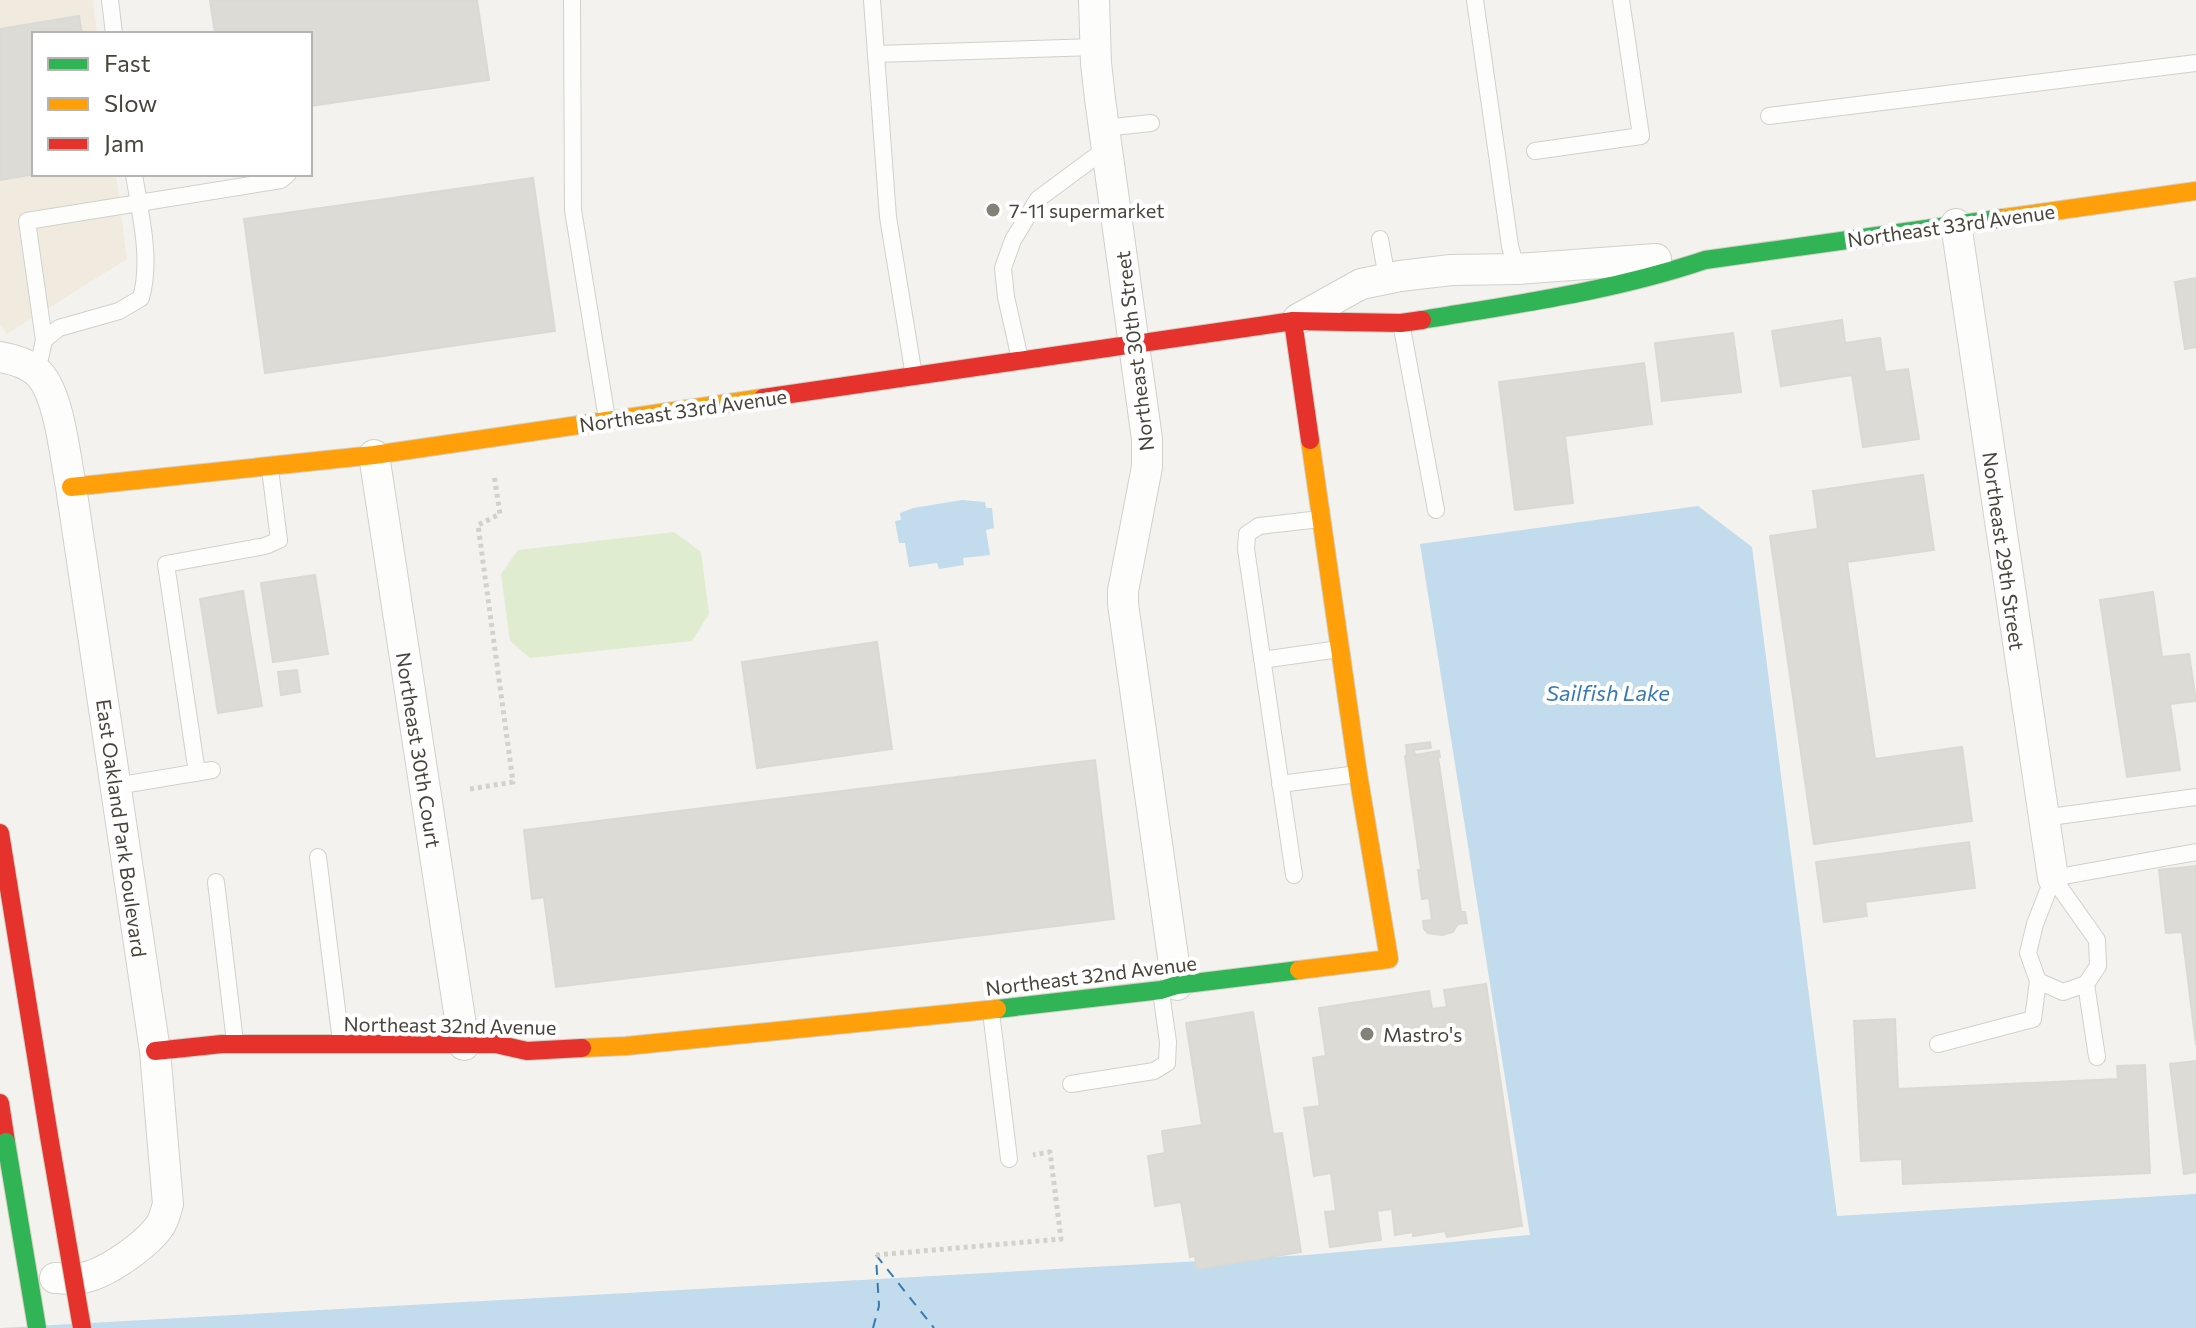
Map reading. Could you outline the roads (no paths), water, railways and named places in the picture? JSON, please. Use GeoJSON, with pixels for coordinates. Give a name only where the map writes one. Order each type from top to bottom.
{"type":"FeatureCollection","features":[{"type":"Feature","properties":{"kind":"street","name":"Northeast 30th Street"},"geometry":{"type":"LineString","coordinates":[[1094,0],[1105,138],[1147,439],[1147,467],[1123,604],[1169,988]]}},
{"type":"Feature","properties":{"kind":"street","name":"Northeast 33rd Avenue"},"geometry":{"type":"LineString","coordinates":[[71,487],[374,455],[1293,321],[1401,323],[1664,274],[1705,260],[2196,191]]}},
{"type":"Feature","properties":{"kind":"street","name":"Northeast 29th Street"},"geometry":{"type":"LineString","coordinates":[[1956,224],[2053,878]]}},
{"type":"Feature","properties":{"kind":"street","name":"Northeast 33rd Avenue"},"geometry":{"type":"LineString","coordinates":[[1293,321],[1361,284],[1387,278],[1451,270],[1517,269],[1663,258],[1705,260]]}},
{"type":"Feature","properties":{"kind":"street","name":"Northeast 32nd Avenue"},"geometry":{"type":"LineString","coordinates":[[155,1051],[235,1044],[496,1044],[527,1051],[626,1046],[991,1010],[1389,959],[1358,774],[1293,321]]}},
{"type":"Feature","properties":{"kind":"street"},"geometry":{"type":"LineString","coordinates":[[0,357],[14,360],[37,372]]}},
{"type":"Feature","properties":{"kind":"street","name":"East Oakland Park Boulevard"},"geometry":{"type":"LineString","coordinates":[[22,1274],[73,1279],[93,1275],[145,1242],[161,1225],[168,1204],[155,1051],[71,487],[52,395],[37,372]]}},
{"type":"Feature","properties":{"kind":"street","name":"Northeast 30th Court"},"geometry":{"type":"LineString","coordinates":[[374,455],[464,1045]]}},
{"type":"Feature","properties":{"kind":"street"},"geometry":{"type":"LineString","coordinates":[[0,833],[82,1328]]}},
{"type":"Feature","properties":{"kind":"street"},"geometry":{"type":"LineString","coordinates":[[0,1103],[37,1328]]}},
{"type":"Feature","properties":{"kind":"lane"},"geometry":{"type":"LineString","coordinates":[[110,0],[114,32]]}},
{"type":"Feature","properties":{"kind":"lane"},"geometry":{"type":"LineString","coordinates":[[572,0],[573,210],[607,421]]}},
{"type":"Feature","properties":{"kind":"lane"},"geometry":{"type":"LineString","coordinates":[[872,0],[888,217],[914,376]]}},
{"type":"Feature","properties":{"kind":"lane"},"geometry":{"type":"LineString","coordinates":[[1475,0],[1510,246],[1526,302]]}},
{"type":"Feature","properties":{"kind":"lane"},"geometry":{"type":"LineString","coordinates":[[1535,151],[1641,136],[1621,0]]}},
{"type":"Feature","properties":{"kind":"lane"},"geometry":{"type":"LineString","coordinates":[[876,54],[1096,47]]}},
{"type":"Feature","properties":{"kind":"lane"},"geometry":{"type":"LineString","coordinates":[[1769,116],[2196,63]]}},
{"type":"Feature","properties":{"kind":"lane"},"geometry":{"type":"LineString","coordinates":[[1021,360],[1006,297],[1003,268],[1013,240],[1038,199],[1105,138],[1151,123]]}},
{"type":"Feature","properties":{"kind":"lane"},"geometry":{"type":"LineString","coordinates":[[44,340],[59,328],[119,311],[141,298],[146,281],[145,250],[134,176]]}},
{"type":"Feature","properties":{"kind":"lane"},"geometry":{"type":"LineString","coordinates":[[37,372],[44,340],[27,221],[139,205],[281,180],[286,176]]}},
{"type":"Feature","properties":{"kind":"lane"},"geometry":{"type":"LineString","coordinates":[[1380,239],[1387,278]]}},
{"type":"Feature","properties":{"kind":"lane"},"geometry":{"type":"LineString","coordinates":[[1401,323],[1436,510]]}},
{"type":"Feature","properties":{"kind":"lane"},"geometry":{"type":"LineString","coordinates":[[116,786],[205,772],[166,564],[265,546],[279,540],[269,466]]}},
{"type":"Feature","properties":{"kind":"lane"},"geometry":{"type":"LineString","coordinates":[[1294,875],[1246,549],[1247,534],[1259,526],[1321,519]]}},
{"type":"Feature","properties":{"kind":"lane"},"geometry":{"type":"LineString","coordinates":[[1262,660],[1340,649]]}},
{"type":"Feature","properties":{"kind":"lane"},"geometry":{"type":"LineString","coordinates":[[1280,784],[1358,774]]}},
{"type":"Feature","properties":{"kind":"lane"},"geometry":{"type":"LineString","coordinates":[[2043,818],[2196,797]]}},
{"type":"Feature","properties":{"kind":"lane"},"geometry":{"type":"LineString","coordinates":[[2053,878],[2196,852]]}},
{"type":"Feature","properties":{"kind":"lane"},"geometry":{"type":"LineString","coordinates":[[318,857],[341,1044]]}},
{"type":"Feature","properties":{"kind":"lane"},"geometry":{"type":"LineString","coordinates":[[1938,1044],[2033,1019],[2038,981],[2028,953],[2035,924],[2053,878]]}},
{"type":"Feature","properties":{"kind":"lane"},"geometry":{"type":"LineString","coordinates":[[2038,981],[2063,992],[2086,984],[2098,966],[2097,940],[2053,878]]}},
{"type":"Feature","properties":{"kind":"lane"},"geometry":{"type":"LineString","coordinates":[[216,882],[235,1044]]}},
{"type":"Feature","properties":{"kind":"lane"},"geometry":{"type":"LineString","coordinates":[[2086,984],[2097,1057]]}},
{"type":"Feature","properties":{"kind":"lane"},"geometry":{"type":"LineString","coordinates":[[1071,1084],[1154,1071],[1167,1063],[1169,988]]}},
{"type":"Feature","properties":{"kind":"lane"},"geometry":{"type":"LineString","coordinates":[[991,1010],[1009,1159]]}},
{"type":"Feature","properties":{"kind":"water"},"geometry":{"type":"Polygon","coordinates":[[[962,500],[985,502],[986,508],[992,508],[994,528],[986,530],[990,555],[963,558],[964,565],[939,569],[937,563],[909,567],[905,543],[899,543],[895,521],[901,520],[900,513],[962,500]]]}},
{"type":"Feature","properties":{"kind":"water","name":"Sailfish Lake"},"geometry":{"type":"Polygon","coordinates":[[[1698,506],[1752,547],[1837,1216],[2196,1194],[2196,1328],[0,1328],[1307,1255],[1530,1235],[1420,544],[1698,506]]]}},
{"type":"Feature","properties":{"kind":"place","name":"7-11 supermarket"},"geometry":{"type":"Point","coordinates":[993,210]}},
{"type":"Feature","properties":{"kind":"place","name":"Mastro's"},"geometry":{"type":"Point","coordinates":[1367,1034]}}]}
